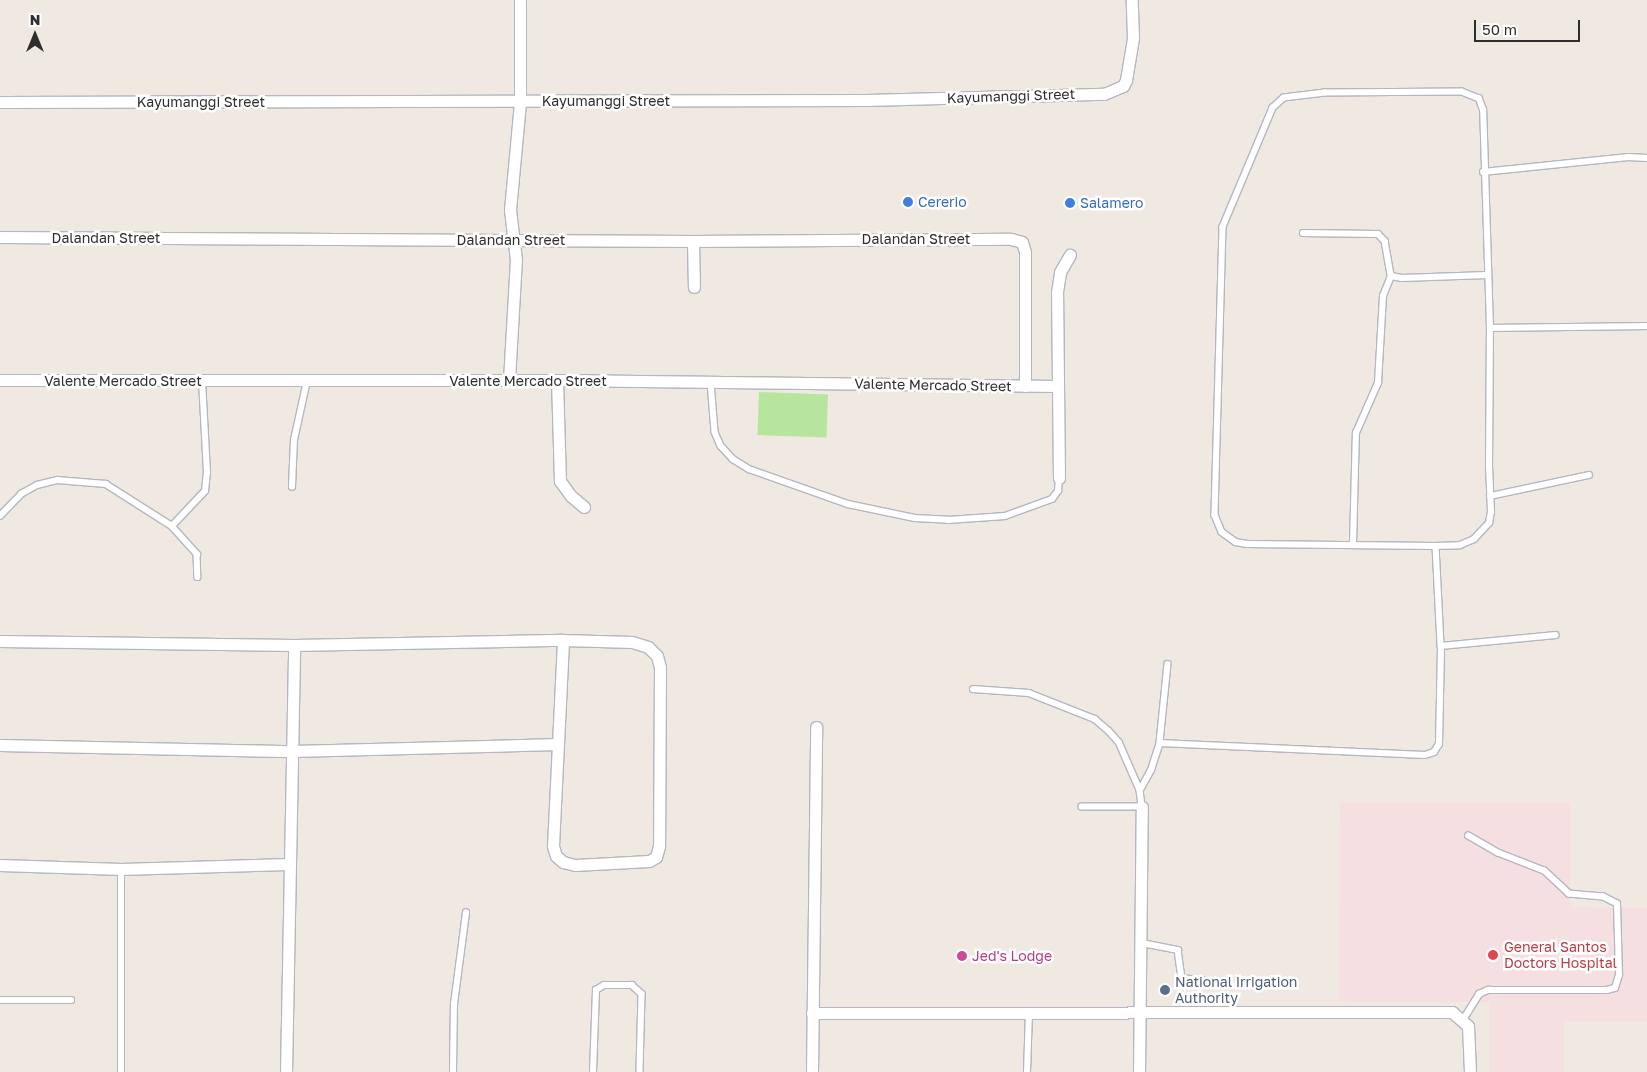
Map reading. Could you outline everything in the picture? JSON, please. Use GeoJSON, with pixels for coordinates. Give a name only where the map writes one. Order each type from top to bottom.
{"type":"FeatureCollection","features":[{"type":"Feature","properties":{"kind":"street"},"geometry":{"type":"LineString","coordinates":[[509,380],[516,260],[512,240],[510,210],[520,102],[520,0]]}},
{"type":"Feature","properties":{"kind":"street","name":"Kayumanggi Street"},"geometry":{"type":"LineString","coordinates":[[0,102],[867,100],[1109,93],[1123,86],[1126,80],[1133,38],[1132,0]]}},
{"type":"Feature","properties":{"kind":"street","name":"Dalandan Street"},"geometry":{"type":"LineString","coordinates":[[0,237],[693,241],[1011,239],[1022,242],[1026,386]]}},
{"type":"Feature","properties":{"kind":"street"},"geometry":{"type":"LineString","coordinates":[[693,241],[694,287]]}},
{"type":"Feature","properties":{"kind":"street"},"geometry":{"type":"LineString","coordinates":[[1059,478],[1057,292],[1060,272],[1070,255]]}},
{"type":"Feature","properties":{"kind":"street","name":"Valente Mercado Street"},"geometry":{"type":"LineString","coordinates":[[0,380],[557,380],[1057,386]]}},
{"type":"Feature","properties":{"kind":"street"},"geometry":{"type":"LineString","coordinates":[[557,380],[560,481],[571,496],[584,507]]}},
{"type":"Feature","properties":{"kind":"street"},"geometry":{"type":"LineString","coordinates":[[0,641],[294,645],[563,640],[632,642],[648,647],[657,656],[660,666],[659,836],[656,857],[637,863],[575,865],[563,862],[556,856],[553,846],[563,640]]}},
{"type":"Feature","properties":{"kind":"street"},"geometry":{"type":"LineString","coordinates":[[286,1072],[288,864],[293,751],[294,645]]}},
{"type":"Feature","properties":{"kind":"street"},"geometry":{"type":"LineString","coordinates":[[812,1072],[816,727]]}},
{"type":"Feature","properties":{"kind":"street"},"geometry":{"type":"LineString","coordinates":[[0,745],[293,751],[558,744]]}},
{"type":"Feature","properties":{"kind":"street"},"geometry":{"type":"LineString","coordinates":[[1139,1072],[1142,943],[1142,807]]}},
{"type":"Feature","properties":{"kind":"street"},"geometry":{"type":"LineString","coordinates":[[0,865],[121,869],[288,864]]}},
{"type":"Feature","properties":{"kind":"street"},"geometry":{"type":"LineString","coordinates":[[812,1013],[1452,1012],[1463,1020],[1470,1034],[1470,1072]]}},
{"type":"Feature","properties":{"kind":"lane"},"geometry":{"type":"LineString","coordinates":[[1462,92],[1473,95],[1483,110],[1483,172],[1490,328],[1490,523],[1483,533],[1460,545],[1247,544],[1236,542],[1218,526],[1220,291],[1223,227],[1232,201],[1273,108],[1284,98],[1296,94],[1462,92]]}},
{"type":"Feature","properties":{"kind":"lane"},"geometry":{"type":"LineString","coordinates":[[1483,172],[1628,157],[1647,158]]}},
{"type":"Feature","properties":{"kind":"lane"},"geometry":{"type":"LineString","coordinates":[[1302,233],[1378,234],[1385,241],[1392,276],[1382,296],[1378,383],[1356,432],[1353,544]]}},
{"type":"Feature","properties":{"kind":"lane"},"geometry":{"type":"LineString","coordinates":[[1392,276],[1402,278],[1487,275]]}},
{"type":"Feature","properties":{"kind":"lane"},"geometry":{"type":"LineString","coordinates":[[1490,328],[1647,326]]}},
{"type":"Feature","properties":{"kind":"lane"},"geometry":{"type":"LineString","coordinates":[[172,526],[205,492],[207,472],[202,381]]}},
{"type":"Feature","properties":{"kind":"lane"},"geometry":{"type":"LineString","coordinates":[[292,488],[294,440],[307,381]]}},
{"type":"Feature","properties":{"kind":"lane"},"geometry":{"type":"LineString","coordinates":[[711,383],[715,432],[721,446],[733,459],[749,470],[848,504],[915,518],[948,520],[1005,516],[1052,499],[1058,490],[1059,478]]}},
{"type":"Feature","properties":{"kind":"lane"},"geometry":{"type":"LineString","coordinates":[[1490,496],[1589,475]]}},
{"type":"Feature","properties":{"kind":"lane"},"geometry":{"type":"LineString","coordinates":[[0,516],[21,494],[37,485],[57,480],[86,480],[106,484],[172,526],[197,554],[198,578]]}},
{"type":"Feature","properties":{"kind":"lane"},"geometry":{"type":"LineString","coordinates":[[1160,744],[1425,755],[1434,752],[1439,744],[1441,646],[1436,546]]}},
{"type":"Feature","properties":{"kind":"lane"},"geometry":{"type":"LineString","coordinates":[[1441,646],[1556,635]]}},
{"type":"Feature","properties":{"kind":"lane"},"geometry":{"type":"LineString","coordinates":[[1140,790],[1151,770],[1160,744],[1168,664]]}},
{"type":"Feature","properties":{"kind":"lane"},"geometry":{"type":"LineString","coordinates":[[973,689],[1028,693],[1095,719],[1119,742],[1140,790],[1142,807],[1082,807]]}},
{"type":"Feature","properties":{"kind":"lane"},"geometry":{"type":"LineString","coordinates":[[1463,1020],[1479,994],[1488,990],[1607,990],[1615,988],[1619,975],[1617,904],[1602,897],[1569,894],[1544,871],[1498,853],[1468,836]]}},
{"type":"Feature","properties":{"kind":"lane"},"geometry":{"type":"LineString","coordinates":[[121,869],[121,1072]]}},
{"type":"Feature","properties":{"kind":"lane"},"geometry":{"type":"LineString","coordinates":[[453,1072],[454,1004],[466,913]]}},
{"type":"Feature","properties":{"kind":"lane"},"geometry":{"type":"LineString","coordinates":[[1142,943],[1178,950],[1182,978],[1208,980]]}},
{"type":"Feature","properties":{"kind":"lane"},"geometry":{"type":"LineString","coordinates":[[593,1072],[596,990],[604,985],[632,984],[642,994],[640,1072]]}},
{"type":"Feature","properties":{"kind":"lane"},"geometry":{"type":"LineString","coordinates":[[0,1000],[71,1000]]}},
{"type":"Feature","properties":{"kind":"lane"},"geometry":{"type":"LineString","coordinates":[[1027,1072],[1029,1012]]}},
{"type":"Feature","properties":{"kind":"shaded area","name":"General Santos Doctors Hospital"},"geometry":{"type":"Polygon","coordinates":[[[1340,803],[1570,803],[1570,907],[1647,908],[1647,1022],[1564,1022],[1564,1072],[1489,1072],[1489,1002],[1339,1001],[1340,803]]]}},
{"type":"Feature","properties":{"kind":"green space"},"geometry":{"type":"Polygon","coordinates":[[[759,392],[828,394],[826,437],[757,435],[759,392]]]}},
{"type":"Feature","properties":{"kind":"place","name":"Cererio"},"geometry":{"type":"Point","coordinates":[908,202]}},
{"type":"Feature","properties":{"kind":"place","name":"Salamero"},"geometry":{"type":"Point","coordinates":[1070,203]}},
{"type":"Feature","properties":{"kind":"place","name":"General Santos Doctors Hospital"},"geometry":{"type":"Point","coordinates":[1493,955]}},
{"type":"Feature","properties":{"kind":"place","name":"Jed's Lodge"},"geometry":{"type":"Point","coordinates":[962,956]}},
{"type":"Feature","properties":{"kind":"place","name":"National Irrigation Authority"},"geometry":{"type":"Point","coordinates":[1165,990]}}]}
